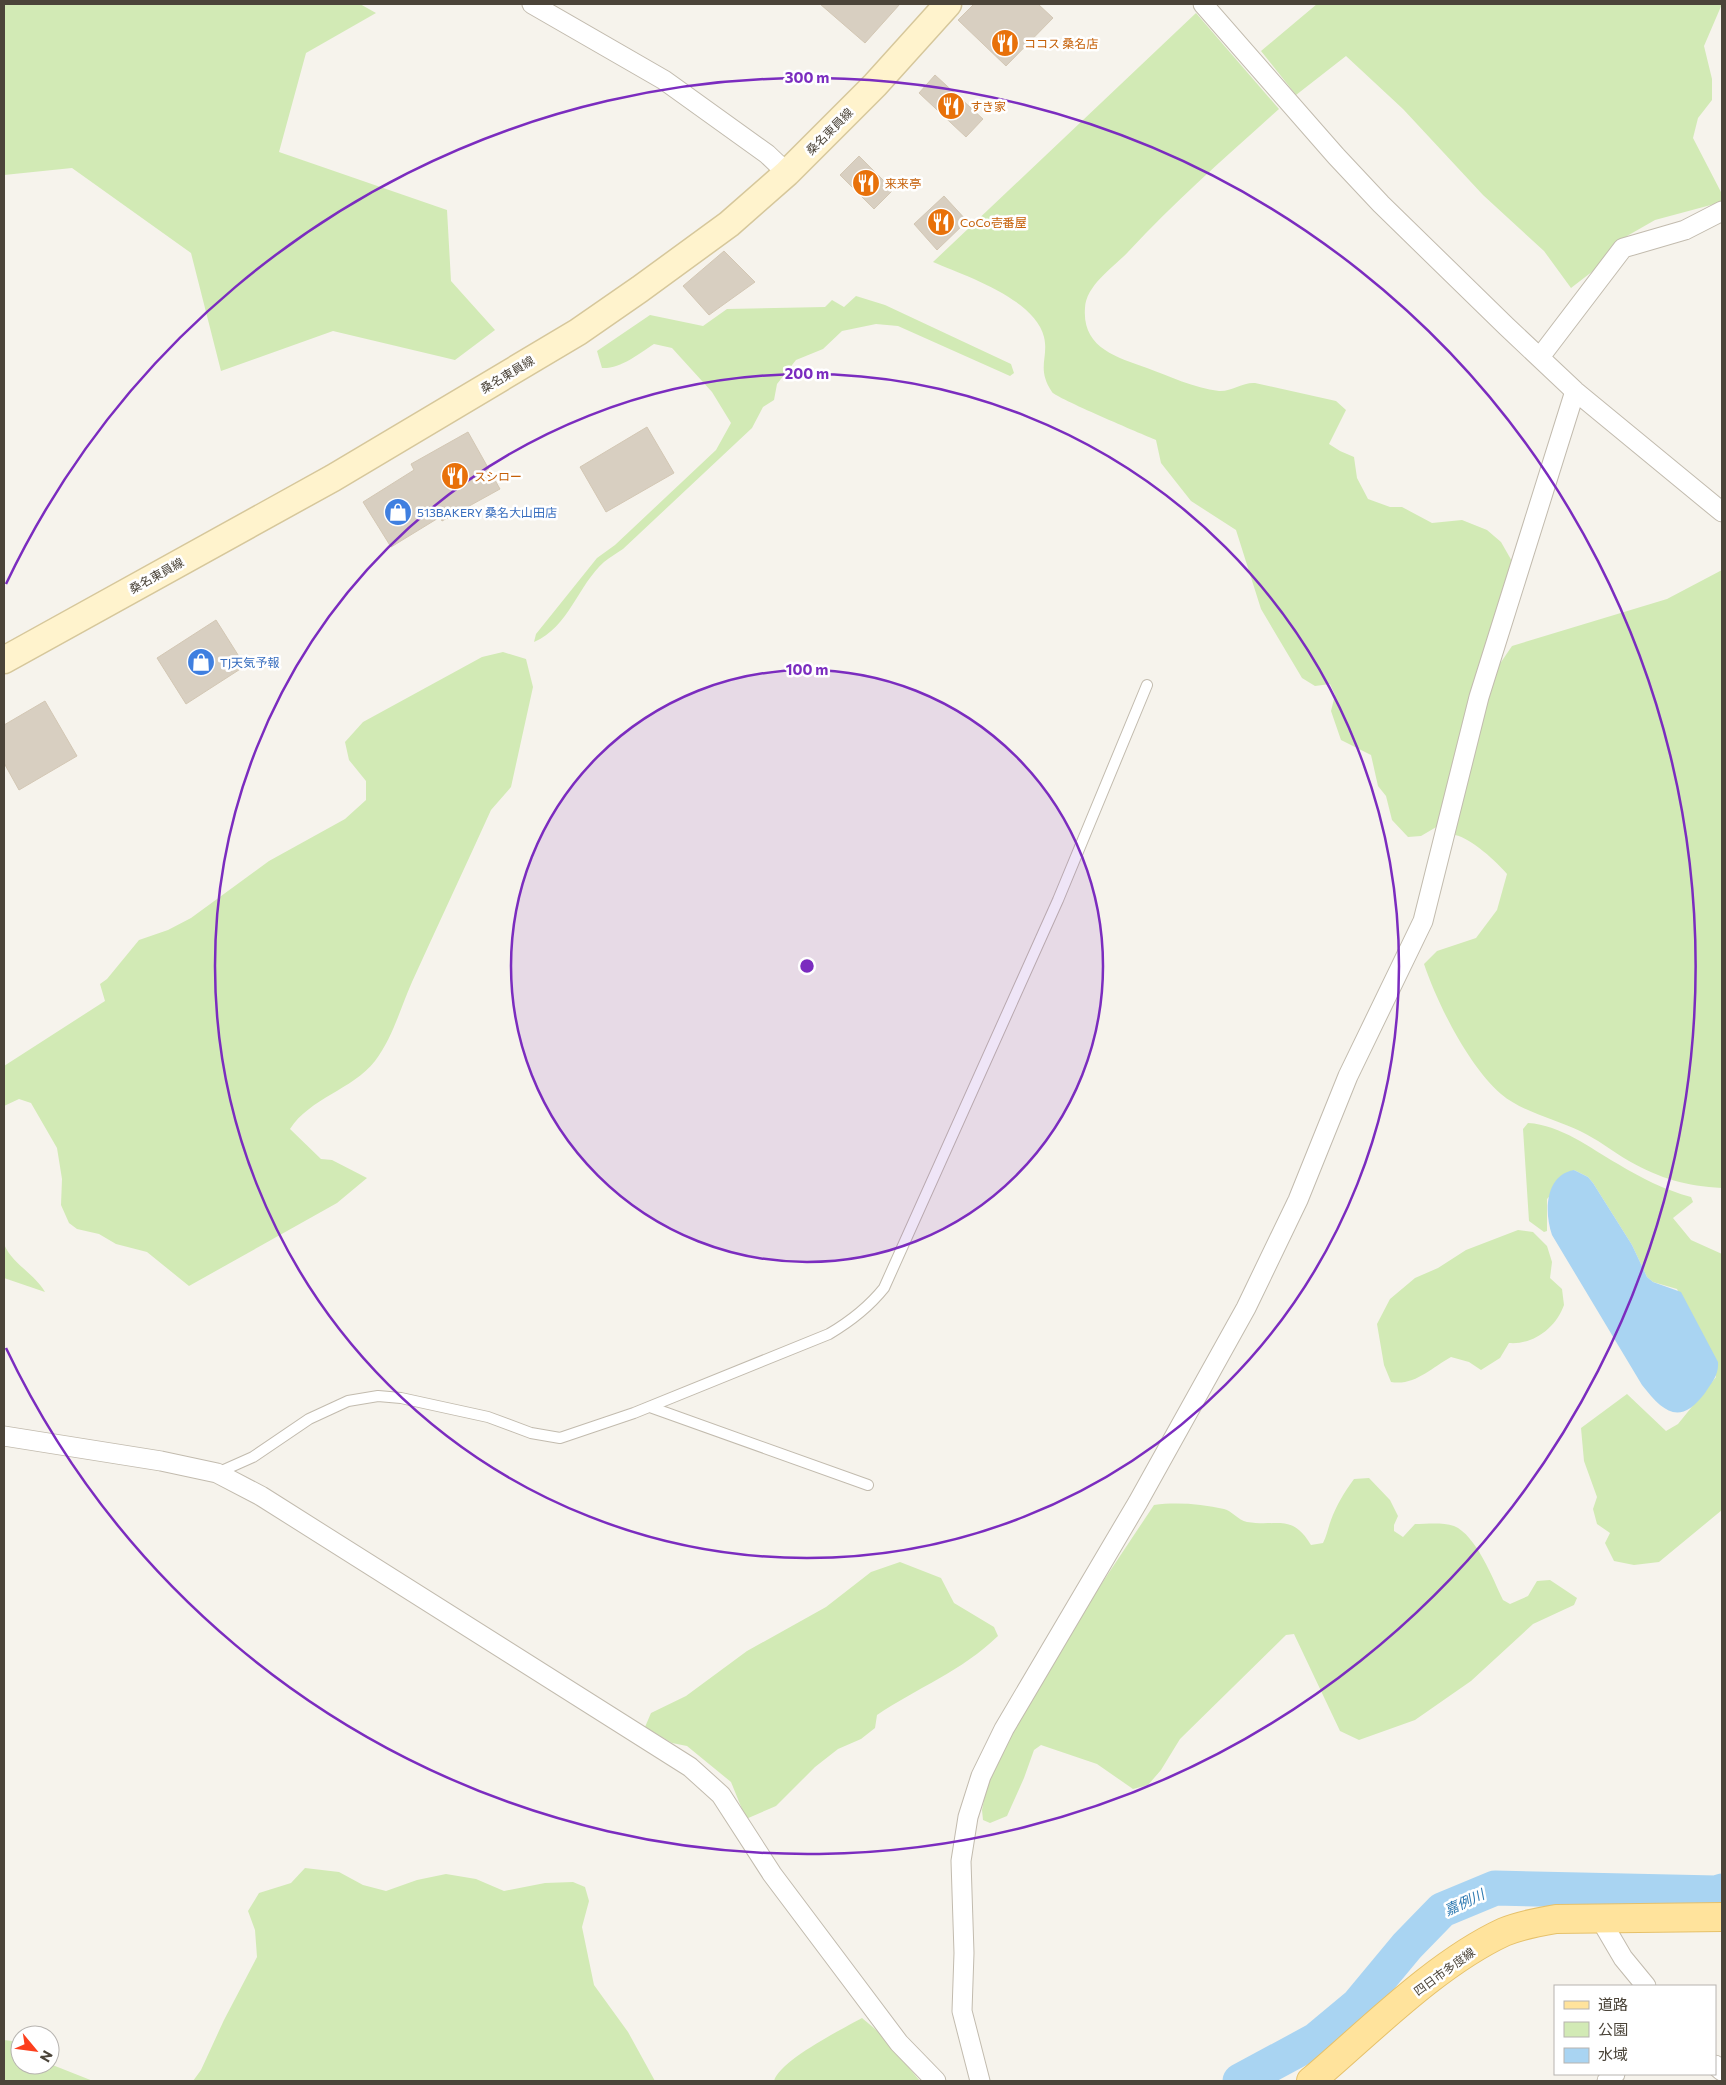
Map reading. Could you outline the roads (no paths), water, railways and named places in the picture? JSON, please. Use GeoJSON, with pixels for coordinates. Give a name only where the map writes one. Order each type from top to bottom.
{"type":"FeatureCollection","features":[{"type":"Feature","properties":{"kind":"main road","name":"桑名東員線"},"geometry":{"type":"LineString","coordinates":[[4,660],[333,478],[578,332],[729,224],[787,173],[875,85],[948,4]]}},
{"type":"Feature","properties":{"kind":"main road","name":"四日市多度線"},"geometry":{"type":"LineString","coordinates":[[1311,2081],[1459,1957],[1487,1941],[1529,1924],[1556,1918],[1722,1917]]}},
{"type":"Feature","properties":{"kind":"street"},"geometry":{"type":"LineString","coordinates":[[532,4],[664,80],[767,154],[787,173]]}},
{"type":"Feature","properties":{"kind":"street"},"geometry":{"type":"LineString","coordinates":[[1203,4],[1307,124],[1381,204],[1575,391],[1722,512]]}},
{"type":"Feature","properties":{"kind":"street"},"geometry":{"type":"LineString","coordinates":[[1540,357],[1623,248],[1685,230],[1722,211]]}},
{"type":"Feature","properties":{"kind":"street"},"geometry":{"type":"LineString","coordinates":[[980,2081],[962,2011],[964,1953],[962,1861],[968,1817],[981,1776],[1004,1729],[1138,1502],[1246,1308],[1298,1200],[1348,1076],[1423,921],[1479,697],[1575,391]]}},
{"type":"Feature","properties":{"kind":"street"},"geometry":{"type":"LineString","coordinates":[[4,1436],[161,1461],[217,1473],[261,1496],[690,1767],[721,1795],[772,1874],[899,2043],[936,2081]]}},
{"type":"Feature","properties":{"kind":"street"},"geometry":{"type":"LineString","coordinates":[[1599,1917],[1623,1958],[1645,1985]]}},
{"type":"Feature","properties":{"kind":"lane"},"geometry":{"type":"LineString","coordinates":[[217,1473],[253,1457],[309,1419],[348,1401],[378,1396],[401,1398],[488,1417],[531,1433],[560,1438],[650,1407],[829,1334],[853,1320],[870,1305],[884,1288],[1058,900],[1148,686]]}},
{"type":"Feature","properties":{"kind":"lane"},"geometry":{"type":"LineString","coordinates":[[650,1407],[868,1485]]}},
{"type":"Feature","properties":{"kind":"water"},"geometry":{"type":"Polygon","coordinates":[[[1574,1170],[1588,1177],[1593,1183],[1632,1245],[1647,1277],[1653,1282],[1681,1292],[1718,1362],[1716,1375],[1712,1382],[1705,1393],[1688,1410],[1672,1412],[1665,1409],[1642,1385],[1552,1235],[1549,1226],[1548,1206],[1552,1187],[1564,1173],[1574,1170]]]}},
{"type":"Feature","properties":{"kind":"waterway","name":"嘉例川"},"geometry":{"type":"LineString","coordinates":[[1240,2081],[1316,2040],[1358,2005],[1407,1946],[1442,1910],[1495,1888],[1716,1893],[1722,1891]]}},
{"type":"Feature","properties":{"kind":"place","name":"ココス 桑名店"},"geometry":{"type":"Point","coordinates":[1005,43]}},
{"type":"Feature","properties":{"kind":"place","name":"すき家"},"geometry":{"type":"Point","coordinates":[951,106]}},
{"type":"Feature","properties":{"kind":"place","name":"来来亭"},"geometry":{"type":"Point","coordinates":[866,183]}},
{"type":"Feature","properties":{"kind":"place","name":"CoCo壱番屋"},"geometry":{"type":"Point","coordinates":[941,222]}},
{"type":"Feature","properties":{"kind":"place","name":"スシロー"},"geometry":{"type":"Point","coordinates":[455,476]}},
{"type":"Feature","properties":{"kind":"place","name":"513BAKERY 桑名大山田店"},"geometry":{"type":"Point","coordinates":[398,512]}},
{"type":"Feature","properties":{"kind":"place","name":"TJ天気予報"},"geometry":{"type":"Point","coordinates":[201,662]}}]}
